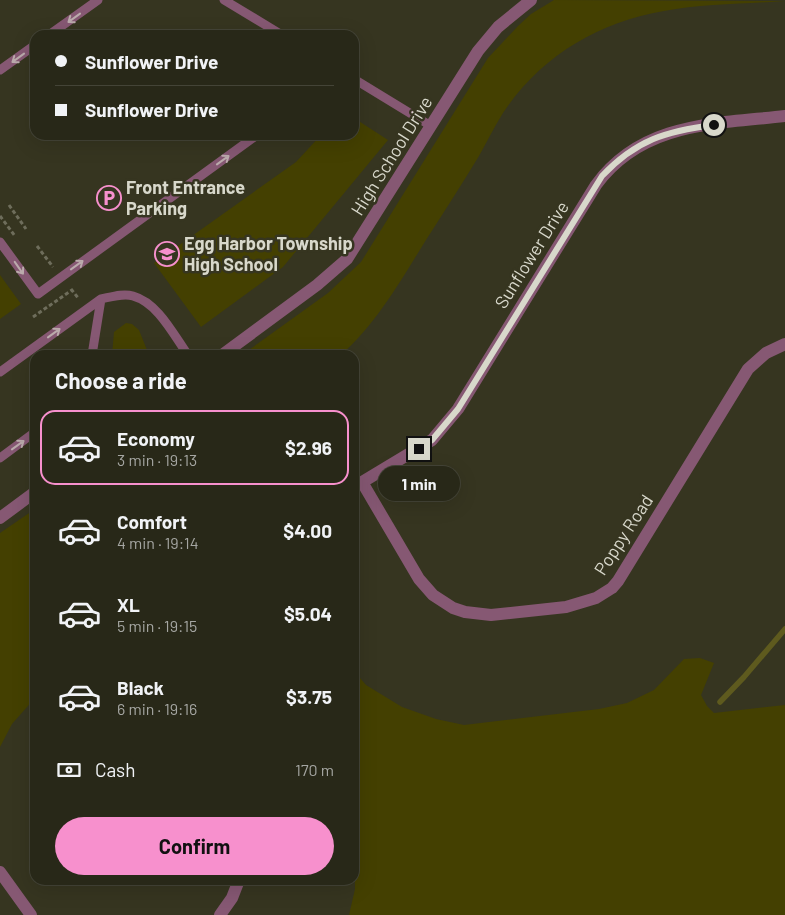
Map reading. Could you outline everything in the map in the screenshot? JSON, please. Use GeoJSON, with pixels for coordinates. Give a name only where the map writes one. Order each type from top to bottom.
{"type":"FeatureCollection","features":[{"type":"Feature","properties":{"kind":"street","name":"High School Drive"},"geometry":{"type":"LineString","coordinates":[[229,350],[317,285],[346,259],[487,39],[510,16],[531,0]]}},
{"type":"Feature","properties":{"kind":"street","name":"Sunflower Drive"},"geometry":{"type":"LineString","coordinates":[[359,484],[432,440],[458,409],[596,185],[617,161],[647,140],[675,131],[785,116]]}},
{"type":"Feature","properties":{"kind":"street","name":"Poppy Road"},"geometry":{"type":"LineString","coordinates":[[359,487],[419,579],[432,595],[445,604],[465,612],[491,615],[566,607],[585,602],[604,594],[618,581],[748,368],[766,353],[785,344]]}},
{"type":"Feature","properties":{"kind":"street"},"geometry":{"type":"LineString","coordinates":[[0,518],[30,496]]}},
{"type":"Feature","properties":{"kind":"street"},"geometry":{"type":"LineString","coordinates":[[0,872],[31,915]]}},
{"type":"Feature","properties":{"kind":"street"},"geometry":{"type":"LineString","coordinates":[[220,915],[232,898],[238,885]]}},
{"type":"Feature","properties":{"kind":"lane"},"geometry":{"type":"LineString","coordinates":[[56,30],[98,0]]}},
{"type":"Feature","properties":{"kind":"lane"},"geometry":{"type":"LineString","coordinates":[[224,0],[274,30]]}},
{"type":"Feature","properties":{"kind":"lane"},"geometry":{"type":"LineString","coordinates":[[0,70],[30,49]]}},
{"type":"Feature","properties":{"kind":"lane"},"geometry":{"type":"LineString","coordinates":[[359,82],[431,126]]}},
{"type":"Feature","properties":{"kind":"lane"},"geometry":{"type":"LineString","coordinates":[[0,242],[38,294],[250,140]]}},
{"type":"Feature","properties":{"kind":"lane"},"geometry":{"type":"LineString","coordinates":[[30,350],[101,299],[131,295],[148,302],[154,308],[184,350]]}},
{"type":"Feature","properties":{"kind":"lane"},"geometry":{"type":"LineString","coordinates":[[93,350],[101,299]]}},
{"type":"Feature","properties":{"kind":"lane"},"geometry":{"type":"LineString","coordinates":[[0,372],[30,350]]}},
{"type":"Feature","properties":{"kind":"lane"},"geometry":{"type":"LineString","coordinates":[[0,458],[30,436]]}},
{"type":"Feature","properties":{"kind":"path"},"geometry":{"type":"LineString","coordinates":[[9,205],[26,229]]}},
{"type":"Feature","properties":{"kind":"path"},"geometry":{"type":"LineString","coordinates":[[0,216],[15,236]]}},
{"type":"Feature","properties":{"kind":"path"},"geometry":{"type":"LineString","coordinates":[[37,246],[54,270]]}},
{"type":"Feature","properties":{"kind":"path"},"geometry":{"type":"LineString","coordinates":[[33,317],[72,290]]}},
{"type":"Feature","properties":{"kind":"shaded area"},"geometry":{"type":"Polygon","coordinates":[[[554,0],[785,1],[664,11],[616,24],[594,33],[573,45],[534,75],[503,113],[473,167],[398,286],[354,343],[346,350],[249,350],[328,293],[361,262],[488,58],[531,14],[554,0]]]}},
{"type":"Feature","properties":{"kind":"shaded area"},"geometry":{"type":"Polygon","coordinates":[[[359,121],[388,140],[283,267],[201,327],[154,263],[296,162],[316,140],[359,140],[359,121]]]}},
{"type":"Feature","properties":{"kind":"shaded area"},"geometry":{"type":"Polygon","coordinates":[[[0,275],[21,304],[0,319],[0,275]]]}},
{"type":"Feature","properties":{"kind":"shaded area"},"geometry":{"type":"Polygon","coordinates":[[[126,323],[132,324],[139,330],[147,350],[112,350],[114,332],[126,323]]]}},
{"type":"Feature","properties":{"kind":"shaded area"},"geometry":{"type":"Polygon","coordinates":[[[30,512],[30,704],[12,724],[0,747],[0,533],[30,512]]]}},
{"type":"Feature","properties":{"kind":"shaded area"},"geometry":{"type":"Polygon","coordinates":[[[700,658],[714,663],[701,695],[707,706],[714,713],[785,705],[785,915],[349,915],[355,885],[359,885],[359,677],[366,685],[402,707],[436,719],[464,725],[599,709],[627,703],[654,690],[684,659],[700,658]]]}},
{"type":"Feature","properties":{"kind":"waterway"},"geometry":{"type":"LineString","coordinates":[[720,702],[785,629]]}},
{"type":"Feature","properties":{"kind":"place","name":"Front Entrance Parking"},"geometry":{"type":"Point","coordinates":[109,198]}},
{"type":"Feature","properties":{"kind":"place","name":"Egg Harbor Township High School"},"geometry":{"type":"Point","coordinates":[167,254]}},
{"type":"Feature","properties":{"kind":"route"},"geometry":{"type":"LineString","coordinates":[[419,449],[432,440],[458,409],[602,176],[624,155],[647,140],[675,131],[714,125]]}}]}
